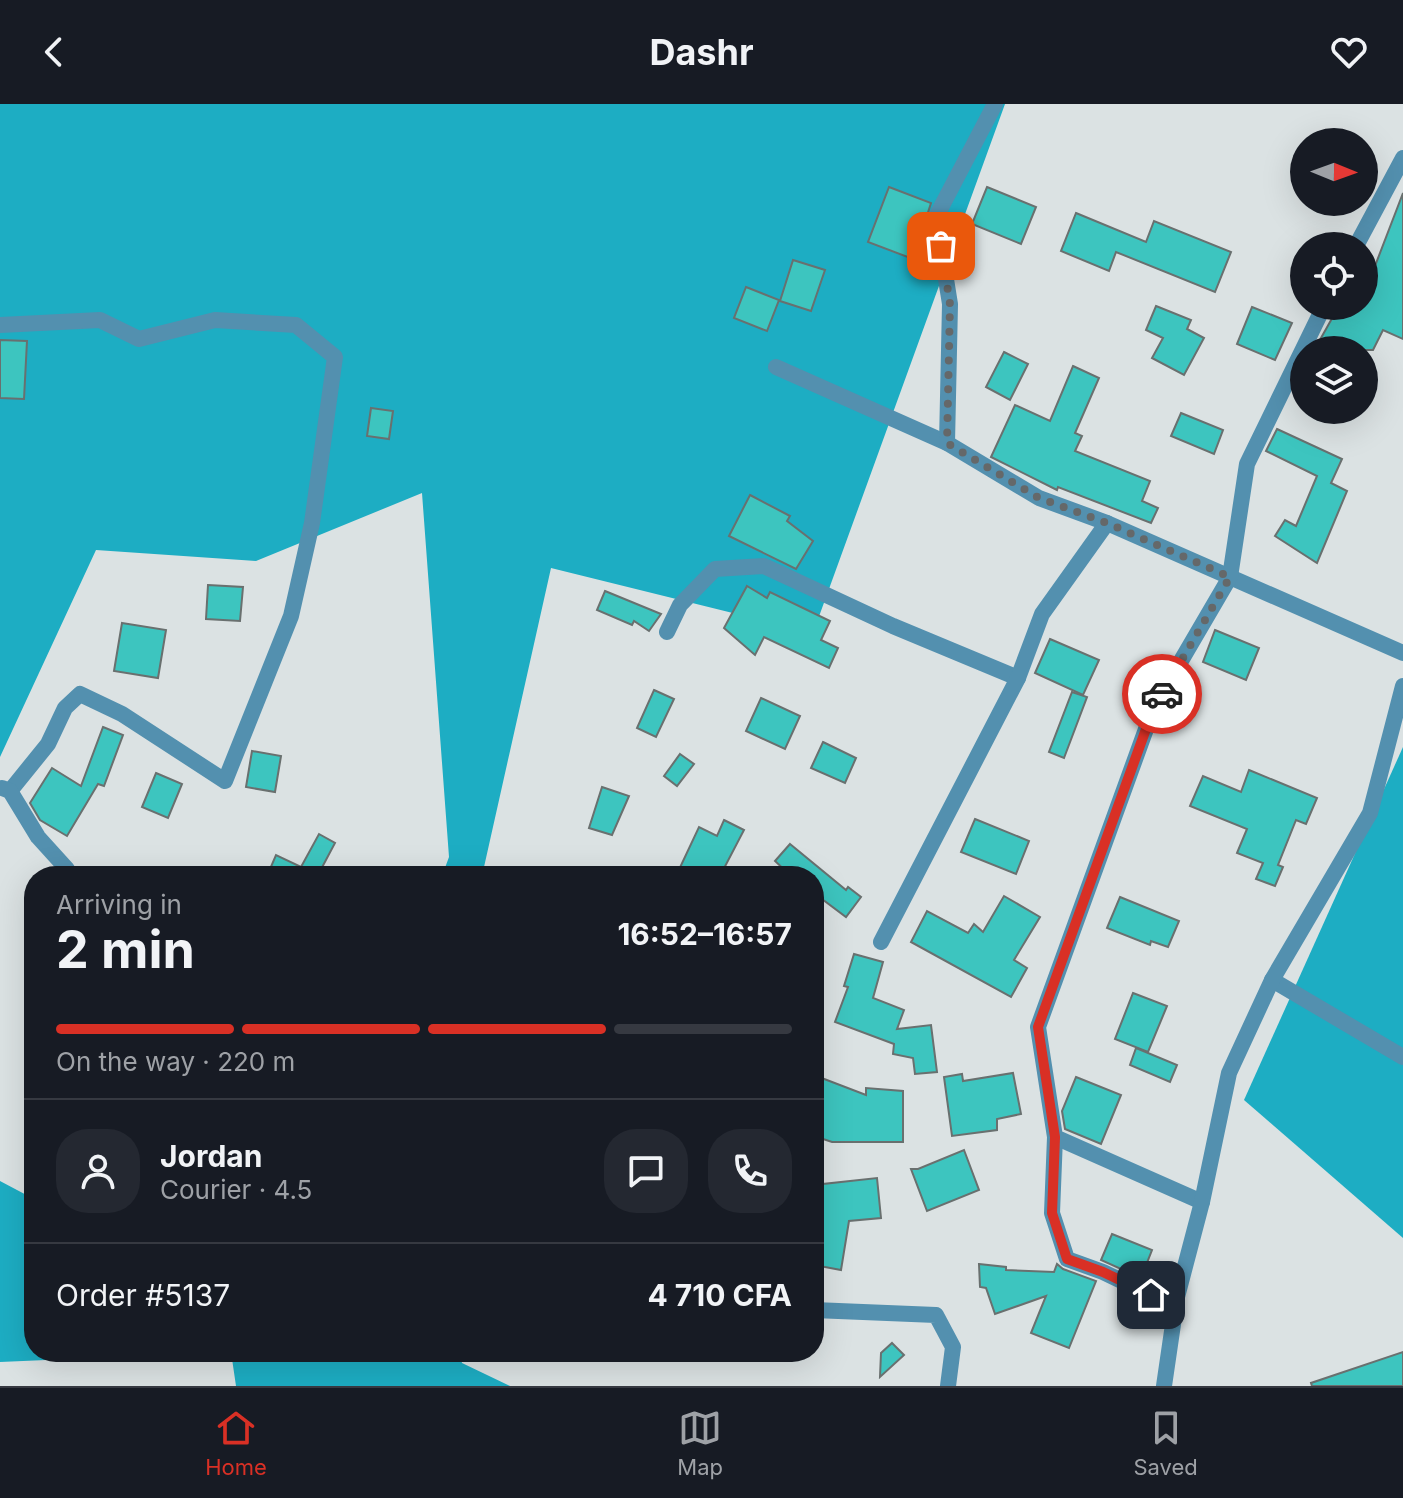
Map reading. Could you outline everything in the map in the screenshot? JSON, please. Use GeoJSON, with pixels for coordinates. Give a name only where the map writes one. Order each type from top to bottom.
{"type":"FeatureCollection","features":[{"type":"Feature","properties":{"kind":"street"},"geometry":{"type":"LineString","coordinates":[[947,443],[950,304],[936,217],[995,104]]}},
{"type":"Feature","properties":{"kind":"street"},"geometry":{"type":"LineString","coordinates":[[1363,232],[1403,158]]}},
{"type":"Feature","properties":{"kind":"street"},"geometry":{"type":"LineString","coordinates":[[0,325],[100,320],[139,339],[215,320],[296,325],[335,357],[312,523],[291,616],[225,781],[122,714],[80,694],[65,708],[48,744],[5,790],[38,837],[64,866]]}},
{"type":"Feature","properties":{"kind":"street"},"geometry":{"type":"LineString","coordinates":[[1176,1307],[1103,1272],[1067,1259],[1052,1213],[1055,1137],[1038,1027],[1154,707],[1230,577],[1247,464],[1317,320]]}},
{"type":"Feature","properties":{"kind":"street"},"geometry":{"type":"LineString","coordinates":[[776,367],[947,443],[1039,498],[1107,523],[1403,653]]}},
{"type":"Feature","properties":{"kind":"street"},"geometry":{"type":"LineString","coordinates":[[881,942],[1018,678],[1042,614],[1107,523]]}},
{"type":"Feature","properties":{"kind":"street"},"geometry":{"type":"LineString","coordinates":[[667,632],[680,605],[715,569],[764,566],[893,626],[1018,678]]}},
{"type":"Feature","properties":{"kind":"street"},"geometry":{"type":"LineString","coordinates":[[1164,1386],[1176,1307],[1229,1073],[1272,980],[1370,813],[1403,686]]}},
{"type":"Feature","properties":{"kind":"street"},"geometry":{"type":"LineString","coordinates":[[1272,980],[1403,1057]]}},
{"type":"Feature","properties":{"kind":"street"},"geometry":{"type":"LineString","coordinates":[[1055,1137],[1202,1202]]}},
{"type":"Feature","properties":{"kind":"street"},"geometry":{"type":"LineString","coordinates":[[824,1310],[936,1315],[953,1347],[948,1386]]}},
{"type":"Feature","properties":{"kind":"shaded area"},"geometry":{"type":"Polygon","coordinates":[[[0,104],[1005,104],[813,633],[551,568],[484,866],[446,866],[449,857],[422,493],[256,561],[96,550],[0,757],[0,104]]]}},
{"type":"Feature","properties":{"kind":"shaded area"},"geometry":{"type":"Polygon","coordinates":[[[1403,747],[1403,1238],[1244,1100],[1403,747]]]}},
{"type":"Feature","properties":{"kind":"shaded area"},"geometry":{"type":"Polygon","coordinates":[[[0,1181],[24,1194],[24,1361],[0,1362],[0,1181]]]}},
{"type":"Feature","properties":{"kind":"shaded area"},"geometry":{"type":"Polygon","coordinates":[[[232,1362],[462,1362],[510,1386],[236,1386],[232,1362]]]}},
{"type":"Feature","properties":{"kind":"building"},"geometry":{"type":"Polygon","coordinates":[[[889,187],[931,203],[913,259],[868,242],[889,187]]]}},
{"type":"Feature","properties":{"kind":"building"},"geometry":{"type":"Polygon","coordinates":[[[987,187],[1036,207],[1021,244],[972,224],[987,187]]]}},
{"type":"Feature","properties":{"kind":"building"},"geometry":{"type":"Polygon","coordinates":[[[1403,193],[1403,339],[1383,330],[1378,340],[1378,336],[1322,336],[1331,320],[1378,320],[1378,258],[1403,193]]]}},
{"type":"Feature","properties":{"kind":"building"},"geometry":{"type":"Polygon","coordinates":[[[1076,213],[1146,242],[1154,221],[1231,252],[1215,292],[1116,252],[1109,271],[1061,251],[1076,213]]]}},
{"type":"Feature","properties":{"kind":"building"},"geometry":{"type":"Polygon","coordinates":[[[793,260],[825,270],[811,311],[780,301],[793,260]]]}},
{"type":"Feature","properties":{"kind":"building"},"geometry":{"type":"Polygon","coordinates":[[[746,287],[779,300],[767,331],[734,318],[746,287]]]}},
{"type":"Feature","properties":{"kind":"building"},"geometry":{"type":"Polygon","coordinates":[[[1156,306],[1191,320],[1187,329],[1204,338],[1184,375],[1152,358],[1163,338],[1146,330],[1156,306]]]}},
{"type":"Feature","properties":{"kind":"building"},"geometry":{"type":"Polygon","coordinates":[[[1252,307],[1292,323],[1275,360],[1237,344],[1252,307]]]}},
{"type":"Feature","properties":{"kind":"building"},"geometry":{"type":"Polygon","coordinates":[[[0,340],[27,341],[24,399],[0,398],[0,340]]]}},
{"type":"Feature","properties":{"kind":"building"},"geometry":{"type":"Polygon","coordinates":[[[1004,352],[1028,364],[1010,400],[986,387],[1004,352]]]}},
{"type":"Feature","properties":{"kind":"building"},"geometry":{"type":"Polygon","coordinates":[[[1073,366],[1099,378],[1075,433],[1082,436],[1075,451],[1150,481],[1142,501],[1158,508],[1151,523],[1058,487],[1057,490],[991,457],[1015,405],[1050,421],[1073,366]]]}},
{"type":"Feature","properties":{"kind":"building"},"geometry":{"type":"Polygon","coordinates":[[[371,408],[393,411],[389,439],[367,436],[371,408]]]}},
{"type":"Feature","properties":{"kind":"building"},"geometry":{"type":"Polygon","coordinates":[[[1181,413],[1223,430],[1214,454],[1171,436],[1181,413]]]}},
{"type":"Feature","properties":{"kind":"building"},"geometry":{"type":"Polygon","coordinates":[[[1277,429],[1342,459],[1331,483],[1347,491],[1317,563],[1275,536],[1285,520],[1296,526],[1317,476],[1266,451],[1277,429]]]}},
{"type":"Feature","properties":{"kind":"building"},"geometry":{"type":"Polygon","coordinates":[[[750,495],[790,516],[787,521],[813,541],[796,569],[729,536],[750,495]]]}},
{"type":"Feature","properties":{"kind":"building"},"geometry":{"type":"Polygon","coordinates":[[[208,585],[243,587],[240,621],[206,619],[208,585]]]}},
{"type":"Feature","properties":{"kind":"building"},"geometry":{"type":"Polygon","coordinates":[[[747,586],[767,598],[770,592],[830,621],[821,640],[838,648],[829,668],[764,637],[755,655],[724,628],[747,586]]]}},
{"type":"Feature","properties":{"kind":"building"},"geometry":{"type":"Polygon","coordinates":[[[605,591],[661,614],[649,631],[634,621],[632,625],[597,610],[605,591]]]}},
{"type":"Feature","properties":{"kind":"building"},"geometry":{"type":"Polygon","coordinates":[[[122,623],[166,630],[158,678],[114,671],[122,623]]]}},
{"type":"Feature","properties":{"kind":"building"},"geometry":{"type":"Polygon","coordinates":[[[1215,630],[1259,648],[1246,680],[1203,662],[1215,630]]]}},
{"type":"Feature","properties":{"kind":"building"},"geometry":{"type":"Polygon","coordinates":[[[1050,639],[1099,660],[1083,695],[1035,673],[1050,639]]]}},
{"type":"Feature","properties":{"kind":"building"},"geometry":{"type":"Polygon","coordinates":[[[654,690],[674,699],[656,737],[637,728],[654,690]]]}},
{"type":"Feature","properties":{"kind":"building"},"geometry":{"type":"Polygon","coordinates":[[[1072,692],[1087,697],[1064,758],[1049,752],[1072,692]]]}},
{"type":"Feature","properties":{"kind":"building"},"geometry":{"type":"Polygon","coordinates":[[[761,698],[800,716],[785,749],[746,731],[761,698]]]}},
{"type":"Feature","properties":{"kind":"building"},"geometry":{"type":"Polygon","coordinates":[[[103,727],[123,735],[104,786],[98,784],[67,836],[40,820],[30,803],[52,768],[81,786],[103,727]]]}},
{"type":"Feature","properties":{"kind":"building"},"geometry":{"type":"Polygon","coordinates":[[[823,742],[856,758],[845,783],[811,768],[823,742]]]}},
{"type":"Feature","properties":{"kind":"building"},"geometry":{"type":"Polygon","coordinates":[[[252,751],[281,756],[275,792],[246,787],[252,751]]]}},
{"type":"Feature","properties":{"kind":"building"},"geometry":{"type":"Polygon","coordinates":[[[680,754],[694,764],[677,786],[664,776],[680,754]]]}},
{"type":"Feature","properties":{"kind":"building"},"geometry":{"type":"Polygon","coordinates":[[[1249,770],[1317,798],[1306,824],[1296,820],[1278,865],[1283,867],[1275,886],[1256,879],[1263,863],[1237,853],[1247,829],[1190,806],[1203,776],[1241,792],[1249,770]]]}},
{"type":"Feature","properties":{"kind":"building"},"geometry":{"type":"Polygon","coordinates":[[[156,773],[182,784],[168,818],[142,807],[156,773]]]}},
{"type":"Feature","properties":{"kind":"building"},"geometry":{"type":"Polygon","coordinates":[[[602,787],[629,796],[612,835],[589,828],[602,787]]]}},
{"type":"Feature","properties":{"kind":"building"},"geometry":{"type":"Polygon","coordinates":[[[975,819],[1029,841],[1016,874],[961,852],[975,819]]]}},
{"type":"Feature","properties":{"kind":"building"},"geometry":{"type":"Polygon","coordinates":[[[724,820],[744,830],[725,866],[681,866],[699,827],[717,836],[724,820]]]}},
{"type":"Feature","properties":{"kind":"building"},"geometry":{"type":"Polygon","coordinates":[[[319,834],[335,843],[323,866],[302,866],[319,834]]]}},
{"type":"Feature","properties":{"kind":"building"},"geometry":{"type":"Polygon","coordinates":[[[790,844],[817,866],[780,866],[775,861],[790,844]]]}},
{"type":"Feature","properties":{"kind":"building"},"geometry":{"type":"Polygon","coordinates":[[[276,855],[299,866],[271,866],[276,855]]]}},
{"type":"Feature","properties":{"kind":"building"},"geometry":{"type":"Polygon","coordinates":[[[824,872],[846,890],[848,887],[861,897],[846,917],[824,900],[824,872]]]}},
{"type":"Feature","properties":{"kind":"building"},"geometry":{"type":"Polygon","coordinates":[[[1004,896],[1040,917],[1014,960],[1027,968],[1011,997],[911,942],[927,911],[968,933],[974,924],[983,932],[1004,896]]]}},
{"type":"Feature","properties":{"kind":"building"},"geometry":{"type":"Polygon","coordinates":[[[1120,897],[1179,921],[1168,947],[1151,941],[1150,945],[1107,928],[1120,897]]]}},
{"type":"Feature","properties":{"kind":"building"},"geometry":{"type":"Polygon","coordinates":[[[854,954],[883,962],[873,998],[904,1010],[897,1029],[931,1025],[937,1072],[915,1074],[913,1058],[893,1054],[894,1044],[835,1022],[848,987],[844,986],[854,954]]]}},
{"type":"Feature","properties":{"kind":"building"},"geometry":{"type":"Polygon","coordinates":[[[1133,993],[1167,1006],[1148,1052],[1115,1039],[1133,993]]]}},
{"type":"Feature","properties":{"kind":"building"},"geometry":{"type":"Polygon","coordinates":[[[1136,1048],[1177,1065],[1170,1082],[1130,1065],[1136,1048]]]}},
{"type":"Feature","properties":{"kind":"building"},"geometry":{"type":"Polygon","coordinates":[[[1013,1073],[1021,1114],[997,1119],[997,1130],[952,1136],[944,1077],[962,1074],[963,1081],[1013,1073]]]}},
{"type":"Feature","properties":{"kind":"building"},"geometry":{"type":"Polygon","coordinates":[[[1076,1077],[1121,1095],[1101,1144],[1065,1129],[1062,1111],[1076,1077]]]}},
{"type":"Feature","properties":{"kind":"building"},"geometry":{"type":"Polygon","coordinates":[[[824,1079],[866,1095],[866,1088],[903,1091],[903,1142],[824,1139],[824,1079]]]}},
{"type":"Feature","properties":{"kind":"building"},"geometry":{"type":"Polygon","coordinates":[[[964,1150],[979,1190],[927,1211],[911,1169],[964,1150]]]}},
{"type":"Feature","properties":{"kind":"building"},"geometry":{"type":"Polygon","coordinates":[[[877,1178],[881,1218],[849,1221],[841,1270],[824,1267],[824,1184],[877,1178]]]}},
{"type":"Feature","properties":{"kind":"building"},"geometry":{"type":"Polygon","coordinates":[[[1112,1234],[1152,1250],[1141,1278],[1101,1260],[1112,1234]]]}},
{"type":"Feature","properties":{"kind":"building"},"geometry":{"type":"Polygon","coordinates":[[[979,1264],[1006,1267],[1006,1270],[1054,1272],[1057,1264],[1096,1281],[1069,1348],[1031,1333],[1046,1296],[995,1314],[986,1288],[980,1287],[979,1264]]]}},
{"type":"Feature","properties":{"kind":"building"},"geometry":{"type":"Polygon","coordinates":[[[892,1343],[904,1355],[880,1377],[881,1353],[892,1343]]]}},
{"type":"Feature","properties":{"kind":"building"},"geometry":{"type":"Polygon","coordinates":[[[1403,1352],[1403,1386],[1312,1386],[1311,1383],[1403,1352]]]}},
{"type":"Feature","properties":{"kind":"way so far"},"geometry":{"type":"LineString","coordinates":[[941,246],[950,304],[947,443],[1039,498],[1107,523],[1230,577],[1162,694]]}},
{"type":"Feature","properties":{"kind":"route"},"geometry":{"type":"LineString","coordinates":[[1151,1295],[1067,1259],[1052,1213],[1055,1137],[1038,1027],[1154,707],[1162,694]]}}]}
